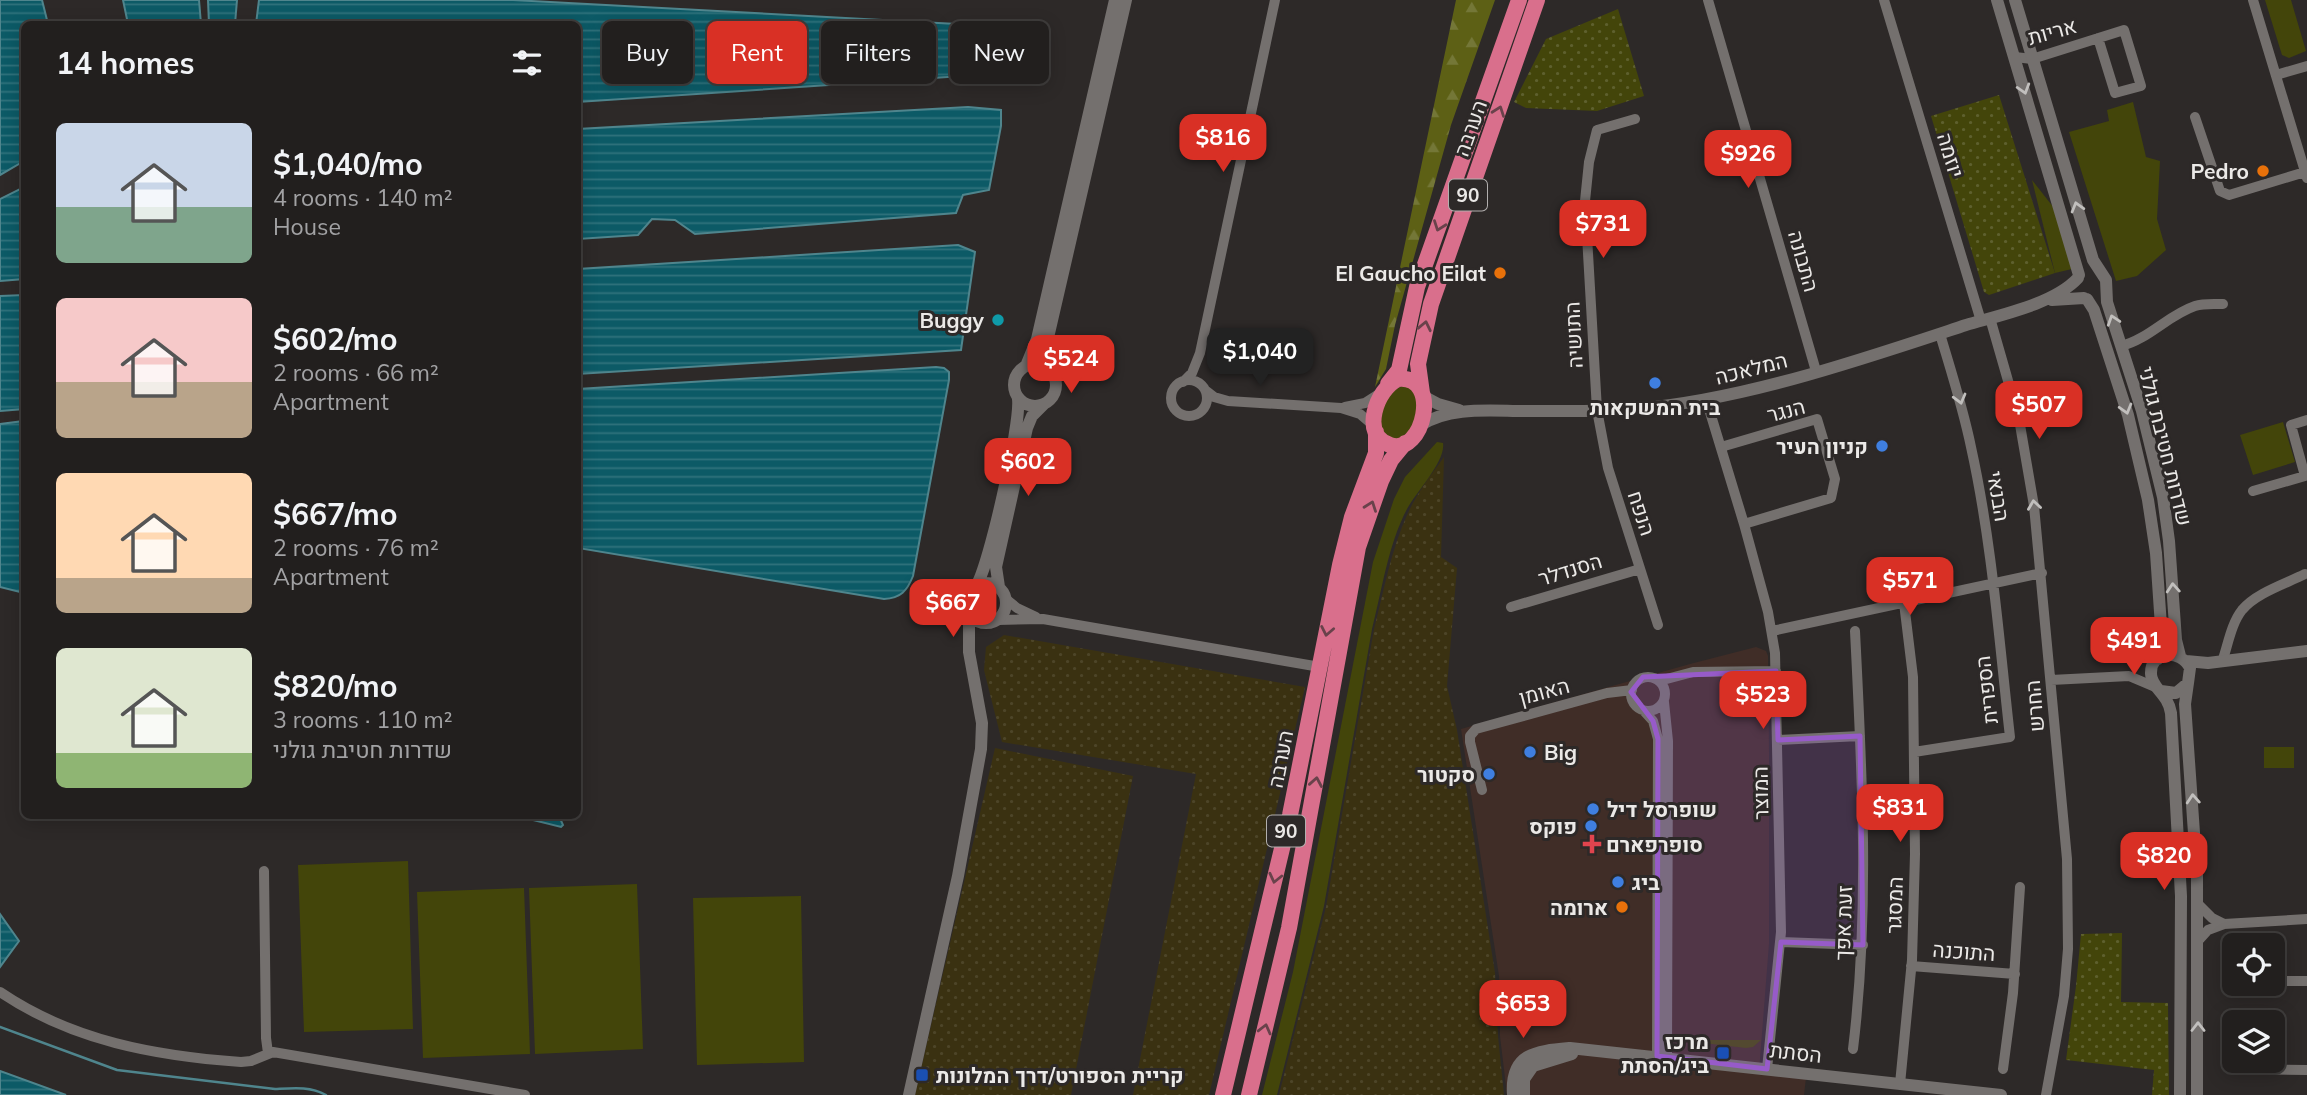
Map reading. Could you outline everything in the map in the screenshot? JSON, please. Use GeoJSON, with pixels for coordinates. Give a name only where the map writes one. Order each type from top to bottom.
{"type":"FeatureCollection","features":[{"type":"Feature","properties":{"kind":"highway","name":"הערבה"},"geometry":{"type":"LineString","coordinates":[[1385,389],[1399,370],[1417,287],[1519,0]]}},
{"type":"Feature","properties":{"kind":"highway","name":"הערבה"},"geometry":{"type":"LineString","coordinates":[[1423,395],[1418,364],[1430,304],[1537,0]]}},
{"type":"Feature","properties":{"kind":"highway"},"geometry":{"type":"LineString","coordinates":[[1385,389],[1398,379],[1408,379],[1416,384],[1423,395]]}},
{"type":"Feature","properties":{"kind":"highway","name":"90"},"geometry":{"type":"LineString","coordinates":[[1375,429],[1375,406],[1385,389]]}},
{"type":"Feature","properties":{"kind":"highway","name":"90"},"geometry":{"type":"LineString","coordinates":[[1405,443],[1421,425],[1424,412],[1423,395]]}},
{"type":"Feature","properties":{"kind":"highway","name":"הערבה"},"geometry":{"type":"LineString","coordinates":[[1223,1095],[1290,815],[1349,529],[1376,453],[1375,429]]}},
{"type":"Feature","properties":{"kind":"highway"},"geometry":{"type":"LineString","coordinates":[[1375,429],[1382,441],[1390,446],[1405,443]]}},
{"type":"Feature","properties":{"kind":"highway","name":"הערבה"},"geometry":{"type":"LineString","coordinates":[[1249,1095],[1289,928],[1358,548],[1381,481],[1394,456],[1405,443]]}},
{"type":"Feature","properties":{"kind":"street"},"geometry":{"type":"LineString","coordinates":[[1026,366],[1037,339],[1115,0]]}},
{"type":"Feature","properties":{"kind":"street"},"geometry":{"type":"LineString","coordinates":[[1048,368],[1045,356],[1047,342],[1126,0]]}},
{"type":"Feature","properties":{"kind":"street"},"geometry":{"type":"LineString","coordinates":[[1200,354],[1206,402],[1200,412],[1184,415],[1174,409],[1172,392],[1192,373],[1200,354],[1275,0]]}},
{"type":"Feature","properties":{"kind":"street","name":"התבונה"},"geometry":{"type":"LineString","coordinates":[[1708,0],[1816,371]]}},
{"type":"Feature","properties":{"kind":"street","name":"יוזמה"},"geometry":{"type":"LineString","coordinates":[[1884,0],[1985,319]]}},
{"type":"Feature","properties":{"kind":"street"},"geometry":{"type":"LineString","coordinates":[[1997,0],[2078,276],[2077,289],[2085,299],[2098,298],[2106,289],[2105,277],[2098,271],[2091,255],[2015,0]]}},
{"type":"Feature","properties":{"kind":"street"},"geometry":{"type":"LineString","coordinates":[[2195,117],[2220,191],[2229,195],[2306,175],[2253,0]]}},
{"type":"Feature","properties":{"kind":"street","name":"אריות"},"geometry":{"type":"LineString","coordinates":[[2015,57],[2032,59],[2098,38],[2124,30],[2141,86],[2115,93],[2098,38]]}},
{"type":"Feature","properties":{"kind":"street"},"geometry":{"type":"LineString","coordinates":[[2276,75],[2307,66]]}},
{"type":"Feature","properties":{"kind":"street","name":"התושיה"},"geometry":{"type":"LineString","coordinates":[[1597,411],[1586,243],[1587,175],[1597,130],[1635,119]]}},
{"type":"Feature","properties":{"kind":"street"},"geometry":{"type":"LineString","coordinates":[[2078,276],[2090,270],[2098,271]]}},
{"type":"Feature","properties":{"kind":"street","name":"המלאכה"},"geometry":{"type":"LineString","coordinates":[[1421,425],[1437,417],[1466,411],[1597,411],[1655,407],[1706,399],[1816,371],[2035,303],[2067,288],[2078,276]]}},
{"type":"Feature","properties":{"kind":"street","name":"שדרות חטיבת גולני"},"geometry":{"type":"LineString","coordinates":[[2106,289],[2108,304],[2145,421],[2164,504],[2176,640],[2183,658]]}},
{"type":"Feature","properties":{"kind":"street","name":"המלאכה"},"geometry":{"type":"LineString","coordinates":[[2035,303],[2085,299]]}},
{"type":"Feature","properties":{"kind":"street","name":"שדרות חטיבת גולני"},"geometry":{"type":"LineString","coordinates":[[2085,299],[2094,310],[2122,395],[2148,500],[2155,543],[2162,641],[2155,662]]}},
{"type":"Feature","properties":{"kind":"street"},"geometry":{"type":"LineString","coordinates":[[2121,346],[2141,339],[2185,310],[2206,304],[2223,304]]}},
{"type":"Feature","properties":{"kind":"street","name":"החרש"},"geometry":{"type":"LineString","coordinates":[[1985,319],[2008,375],[2034,506],[2064,813],[2069,904],[2064,996],[2046,1095]]}},
{"type":"Feature","properties":{"kind":"street","name":"הבנאי"},"geometry":{"type":"LineString","coordinates":[[1940,334],[1972,447],[1993,584]]}},
{"type":"Feature","properties":{"kind":"street"},"geometry":{"type":"LineString","coordinates":[[909,1095],[957,880],[981,749],[982,723],[970,659],[966,598],[976,586],[985,565],[1013,444],[1018,419],[1014,379],[1026,366],[1035,363],[1053,373],[1056,387],[1050,400],[1032,416],[1027,428],[996,567],[1004,612],[976,641],[970,659]]}},
{"type":"Feature","properties":{"kind":"street"},"geometry":{"type":"LineString","coordinates":[[1183,382],[1191,381],[1214,397],[1228,401],[1341,408],[1360,414],[1375,429]]}},
{"type":"Feature","properties":{"kind":"street"},"geometry":{"type":"LineString","coordinates":[[1341,408],[1365,402],[1385,389]]}},
{"type":"Feature","properties":{"kind":"street","name":"המלאכה"},"geometry":{"type":"LineString","coordinates":[[1423,395],[1443,406],[1466,411]]}},
{"type":"Feature","properties":{"kind":"street"},"geometry":{"type":"LineString","coordinates":[[1018,399],[1030,406],[1044,404]]}},
{"type":"Feature","properties":{"kind":"street","name":"המוצר"},"geometry":{"type":"LineString","coordinates":[[1706,399],[1744,524],[1772,631],[1776,671],[1781,942],[1767,1069]]}},
{"type":"Feature","properties":{"kind":"street"},"geometry":{"type":"LineString","coordinates":[[1204,407],[1228,401]]}},
{"type":"Feature","properties":{"kind":"street","name":"הנפח"},"geometry":{"type":"LineString","coordinates":[[1597,411],[1608,468],[1658,625]]}},
{"type":"Feature","properties":{"kind":"street","name":"הנגר"},"geometry":{"type":"LineString","coordinates":[[1721,447],[1817,419],[1835,479],[1831,498],[1744,524]]}},
{"type":"Feature","properties":{"kind":"street"},"geometry":{"type":"LineString","coordinates":[[2253,491],[2305,476],[2291,425],[2307,420]]}},
{"type":"Feature","properties":{"kind":"street","name":"הסנדלר"},"geometry":{"type":"LineString","coordinates":[[1511,607],[1640,569]]}},
{"type":"Feature","properties":{"kind":"street"},"geometry":{"type":"LineString","coordinates":[[1772,631],[2042,573]]}},
{"type":"Feature","properties":{"kind":"street"},"geometry":{"type":"LineString","coordinates":[[2129,676],[2158,689],[2176,693],[2203,668],[2219,662],[2243,609],[2252,601],[2305,574]]}},
{"type":"Feature","properties":{"kind":"street"},"geometry":{"type":"LineString","coordinates":[[976,586],[986,583],[1025,612],[1043,620]]}},
{"type":"Feature","properties":{"kind":"street","name":"הספרית"},"geometry":{"type":"LineString","coordinates":[[1914,752],[2010,737],[1993,584]]}},
{"type":"Feature","properties":{"kind":"street","name":"המסגר"},"geometry":{"type":"LineString","coordinates":[[1900,1083],[1911,967],[1915,881],[1912,665],[1904,603]]}},
{"type":"Feature","properties":{"kind":"street"},"geometry":{"type":"LineString","coordinates":[[969,615],[982,623],[1043,620],[1320,667]]}},
{"type":"Feature","properties":{"kind":"street","name":"זעת אפך"},"geometry":{"type":"LineString","coordinates":[[1853,1049],[1863,945],[1865,871],[1855,631]]}},
{"type":"Feature","properties":{"kind":"street"},"geometry":{"type":"LineString","coordinates":[[2051,680],[2129,676],[2169,654],[2219,662],[2307,652]]}},
{"type":"Feature","properties":{"kind":"street"},"geometry":{"type":"LineString","coordinates":[[2183,658],[2191,672],[2185,704],[2198,904],[2197,1095]]}},
{"type":"Feature","properties":{"kind":"street"},"geometry":{"type":"LineString","coordinates":[[2155,662],[2151,676],[2168,699],[2171,713],[2180,866],[2180,1095]]}},
{"type":"Feature","properties":{"kind":"street"},"geometry":{"type":"LineString","coordinates":[[1659,681],[1693,672],[1776,671]]}},
{"type":"Feature","properties":{"kind":"street"},"geometry":{"type":"LineString","coordinates":[[1643,677],[1659,681],[1665,689],[1668,741],[1662,1057],[1658,739],[1653,721],[1633,702],[1632,690],[1635,683],[1643,677]]}},
{"type":"Feature","properties":{"kind":"street","name":"האומן"},"geometry":{"type":"LineString","coordinates":[[1482,790],[1470,746],[1470,736],[1476,729],[1607,693],[1632,690]]}},
{"type":"Feature","properties":{"kind":"street"},"geometry":{"type":"LineString","coordinates":[[1643,710],[1653,710],[1664,702]]}},
{"type":"Feature","properties":{"kind":"street"},"geometry":{"type":"LineString","coordinates":[[1778,740],[1860,736]]}},
{"type":"Feature","properties":{"kind":"street"},"geometry":{"type":"LineString","coordinates":[[264,871],[268,1053]]}},
{"type":"Feature","properties":{"kind":"street","name":"התוכנה"},"geometry":{"type":"LineString","coordinates":[[2003,1069],[2015,974],[2020,887]]}},
{"type":"Feature","properties":{"kind":"street"},"geometry":{"type":"LineString","coordinates":[[2198,904],[2212,918],[2224,924]]}},
{"type":"Feature","properties":{"kind":"street"},"geometry":{"type":"LineString","coordinates":[[2198,941],[2208,930],[2224,924],[2307,919]]}},
{"type":"Feature","properties":{"kind":"street"},"geometry":{"type":"LineString","coordinates":[[1781,942],[1863,945]]}},
{"type":"Feature","properties":{"kind":"street","name":"התוכנה"},"geometry":{"type":"LineString","coordinates":[[1911,967],[2015,974]]}},
{"type":"Feature","properties":{"kind":"street"},"geometry":{"type":"LineString","coordinates":[[2285,981],[2307,981]]}},
{"type":"Feature","properties":{"kind":"street"},"geometry":{"type":"LineString","coordinates":[[0,992],[51,1021],[88,1036],[182,1057],[241,1062],[258,1059],[268,1053],[279,1053],[525,1095]]}},
{"type":"Feature","properties":{"kind":"street","name":"הסתת"},"geometry":{"type":"LineString","coordinates":[[1513,1095],[1515,1070],[1529,1056],[1546,1050],[1570,1048],[2001,1095]]}},
{"type":"Feature","properties":{"kind":"street"},"geometry":{"type":"LineString","coordinates":[[1524,1095],[1524,1079],[1533,1066],[1586,1050]]}},
{"type":"Feature","properties":{"kind":"street"},"geometry":{"type":"LineString","coordinates":[[2285,1070],[2307,1070]]}},
{"type":"Feature","properties":{"kind":"highlighted area"},"geometry":{"type":"Polygon","coordinates":[[[1776,671],[1778,740],[1860,736],[1863,945],[1781,942],[1767,1069],[1657,1056],[1658,739],[1653,721],[1631,692],[1643,677],[1776,671]]]}},
{"type":"Feature","properties":{"kind":"shaded area"},"geometry":{"type":"Polygon","coordinates":[[[2265,0],[2291,0],[2306,51],[2289,58],[2282,55],[2265,0]]]}},
{"type":"Feature","properties":{"kind":"shaded area"},"geometry":{"type":"Polygon","coordinates":[[[1618,9],[1644,96],[1597,111],[1526,108],[1514,102],[1546,39],[1618,9]]]}},
{"type":"Feature","properties":{"kind":"shaded area"},"geometry":{"type":"Polygon","coordinates":[[[1999,95],[2055,273],[1989,295],[1984,292],[1931,116],[1999,95]]]}},
{"type":"Feature","properties":{"kind":"shaded area"},"geometry":{"type":"Polygon","coordinates":[[[2133,102],[2146,157],[2160,161],[2157,219],[2166,250],[2137,276],[2116,281],[2069,132],[2109,121],[2107,110],[2133,102]]]}},
{"type":"Feature","properties":{"kind":"shaded area"},"geometry":{"type":"Polygon","coordinates":[[[2032,180],[2054,208],[2072,269],[2055,273],[2032,180]]]}},
{"type":"Feature","properties":{"kind":"shaded area"},"geometry":{"type":"Polygon","coordinates":[[[1407,384],[1419,400],[1413,429],[1395,441],[1381,430],[1382,406],[1387,396],[1407,384]]]}},
{"type":"Feature","properties":{"kind":"shaded area"},"geometry":{"type":"Polygon","coordinates":[[[2283,422],[2295,462],[2253,475],[2240,435],[2283,422]]]}},
{"type":"Feature","properties":{"kind":"shaded area"},"geometry":{"type":"Polygon","coordinates":[[[1437,442],[1443,443],[1440,459],[1407,509],[1390,553],[1372,629],[1324,906],[1277,1095],[1262,1095],[1293,972],[1373,562],[1394,499],[1405,477],[1437,442]]]}},
{"type":"Feature","properties":{"kind":"shaded area"},"geometry":{"type":"Polygon","coordinates":[[[1756,647],[1766,651],[1768,656],[1769,752],[1769,944],[1759,1072],[1806,1078],[1804,1095],[1507,1095],[1500,1036],[1499,976],[1461,729],[1756,647]]]}},
{"type":"Feature","properties":{"kind":"shaded area"},"geometry":{"type":"Polygon","coordinates":[[[2264,747],[2294,747],[2294,768],[2264,768],[2264,747]]]}},
{"type":"Feature","properties":{"kind":"shaded area"},"geometry":{"type":"Polygon","coordinates":[[[408,861],[413,1029],[304,1032],[298,865],[408,861]]]}},
{"type":"Feature","properties":{"kind":"shaded area"},"geometry":{"type":"Polygon","coordinates":[[[637,884],[643,1049],[535,1054],[529,888],[637,884]]]}},
{"type":"Feature","properties":{"kind":"shaded area"},"geometry":{"type":"Polygon","coordinates":[[[524,888],[530,1054],[423,1058],[417,892],[524,888]]]}},
{"type":"Feature","properties":{"kind":"shaded area"},"geometry":{"type":"Polygon","coordinates":[[[801,896],[804,1062],[697,1065],[693,898],[801,896]]]}},
{"type":"Feature","properties":{"kind":"shaded area"},"geometry":{"type":"Polygon","coordinates":[[[2122,933],[2121,1002],[2168,1003],[2169,1095],[2152,1095],[2154,1070],[2066,1060],[2081,934],[2122,933]]]}},
{"type":"Feature","properties":{"kind":"shaded area"},"geometry":{"type":"Polygon","coordinates":[[[1677,1040],[1761,1040],[1753,1047],[1746,1048],[1677,1040]]]}},
{"type":"Feature","properties":{"kind":"green space"},"geometry":{"type":"Polygon","coordinates":[[[1456,0],[1495,0],[1451,125],[1395,325],[1386,369],[1375,387],[1456,0]]]}},
{"type":"Feature","properties":{"kind":"sand"},"geometry":{"type":"Polygon","coordinates":[[[1444,457],[1441,557],[1457,568],[1447,686],[1457,730],[1495,973],[1504,1095],[1279,1095],[1326,907],[1374,629],[1388,570],[1412,506],[1444,457]]]}},
{"type":"Feature","properties":{"kind":"sand"},"geometry":{"type":"Polygon","coordinates":[[[1004,635],[1305,687],[1209,1095],[1133,1095],[1196,774],[1002,742],[984,670],[986,647],[1004,635]]]}},
{"type":"Feature","properties":{"kind":"sand"},"geometry":{"type":"Polygon","coordinates":[[[995,748],[1133,776],[1071,1095],[915,1095],[995,748]]]}},
{"type":"Feature","properties":{"kind":"water"},"geometry":{"type":"Polygon","coordinates":[[[0,0],[42,0],[47,21],[21,21],[21,163],[0,175],[0,0]]]}},
{"type":"Feature","properties":{"kind":"water"},"geometry":{"type":"Polygon","coordinates":[[[123,0],[199,0],[201,21],[127,21],[123,0]]]}},
{"type":"Feature","properties":{"kind":"water"},"geometry":{"type":"Polygon","coordinates":[[[208,0],[237,0],[235,21],[209,21],[208,0]]]}},
{"type":"Feature","properties":{"kind":"water"},"geometry":{"type":"Polygon","coordinates":[[[259,0],[513,0],[902,21],[821,21],[821,84],[844,84],[581,102],[581,21],[256,21],[259,0]]]}},
{"type":"Feature","properties":{"kind":"water"},"geometry":{"type":"Polygon","coordinates":[[[936,23],[950,24],[950,77],[936,78],[936,23]]]}},
{"type":"Feature","properties":{"kind":"water"},"geometry":{"type":"Polygon","coordinates":[[[968,107],[1001,110],[1001,126],[989,190],[963,195],[956,213],[695,234],[675,220],[652,219],[638,235],[581,239],[581,129],[968,107]]]}},
{"type":"Feature","properties":{"kind":"water"},"geometry":{"type":"Polygon","coordinates":[[[21,188],[21,279],[0,281],[0,199],[21,188]]]}},
{"type":"Feature","properties":{"kind":"water"},"geometry":{"type":"Polygon","coordinates":[[[958,245],[975,252],[961,350],[581,374],[581,269],[958,245]]]}},
{"type":"Feature","properties":{"kind":"water"},"geometry":{"type":"Polygon","coordinates":[[[21,295],[21,409],[0,411],[0,296],[21,295]]]}},
{"type":"Feature","properties":{"kind":"water"},"geometry":{"type":"Polygon","coordinates":[[[944,368],[949,372],[949,380],[913,576],[906,590],[884,599],[581,548],[581,389],[944,368]]]}},
{"type":"Feature","properties":{"kind":"water"},"geometry":{"type":"Polygon","coordinates":[[[21,421],[21,592],[0,587],[0,424],[21,421]]]}},
{"type":"Feature","properties":{"kind":"water"},"geometry":{"type":"Polygon","coordinates":[[[529,819],[560,819],[563,825],[561,827],[529,819]]]}},
{"type":"Feature","properties":{"kind":"water"},"geometry":{"type":"Polygon","coordinates":[[[0,914],[19,941],[0,967],[0,914]]]}},
{"type":"Feature","properties":{"kind":"water"},"geometry":{"type":"Polygon","coordinates":[[[0,1071],[66,1095],[0,1095],[0,1071]]]}},
{"type":"Feature","properties":{"kind":"waterway"},"geometry":{"type":"LineString","coordinates":[[0,1027],[117,1070],[275,1089],[308,1089],[326,1095]]}},
{"type":"Feature","properties":{"kind":"place","name":"Pedro"},"geometry":{"type":"Point","coordinates":[2263,171]}},
{"type":"Feature","properties":{"kind":"place","name":"El Gaucho Eilat"},"geometry":{"type":"Point","coordinates":[1500,273]}},
{"type":"Feature","properties":{"kind":"place","name":"Buggy"},"geometry":{"type":"Point","coordinates":[998,320]}},
{"type":"Feature","properties":{"kind":"place","name":"בית המשקאות"},"geometry":{"type":"Point","coordinates":[1655,383]}},
{"type":"Feature","properties":{"kind":"place","name":"קניון העיר"},"geometry":{"type":"Point","coordinates":[1882,446]}},
{"type":"Feature","properties":{"kind":"place","name":"Big"},"geometry":{"type":"Point","coordinates":[1530,752]}},
{"type":"Feature","properties":{"kind":"place","name":"סקטור"},"geometry":{"type":"Point","coordinates":[1489,774]}},
{"type":"Feature","properties":{"kind":"place","name":"שופרסל דיל"},"geometry":{"type":"Point","coordinates":[1593,809]}},
{"type":"Feature","properties":{"kind":"place","name":"פוקס"},"geometry":{"type":"Point","coordinates":[1591,826]}},
{"type":"Feature","properties":{"kind":"place","name":"סופרפארם"},"geometry":{"type":"Point","coordinates":[1592,844]}},
{"type":"Feature","properties":{"kind":"place","name":"ביג"},"geometry":{"type":"Point","coordinates":[1618,882]}},
{"type":"Feature","properties":{"kind":"place","name":"ארומה"},"geometry":{"type":"Point","coordinates":[1622,907]}},
{"type":"Feature","properties":{"kind":"place","name":"מרכז ביג/הסתת"},"geometry":{"type":"Point","coordinates":[1723,1053]}},
{"type":"Feature","properties":{"kind":"place","name":"קריית הספורט/דרך המלונות"},"geometry":{"type":"Point","coordinates":[922,1075]}}]}
